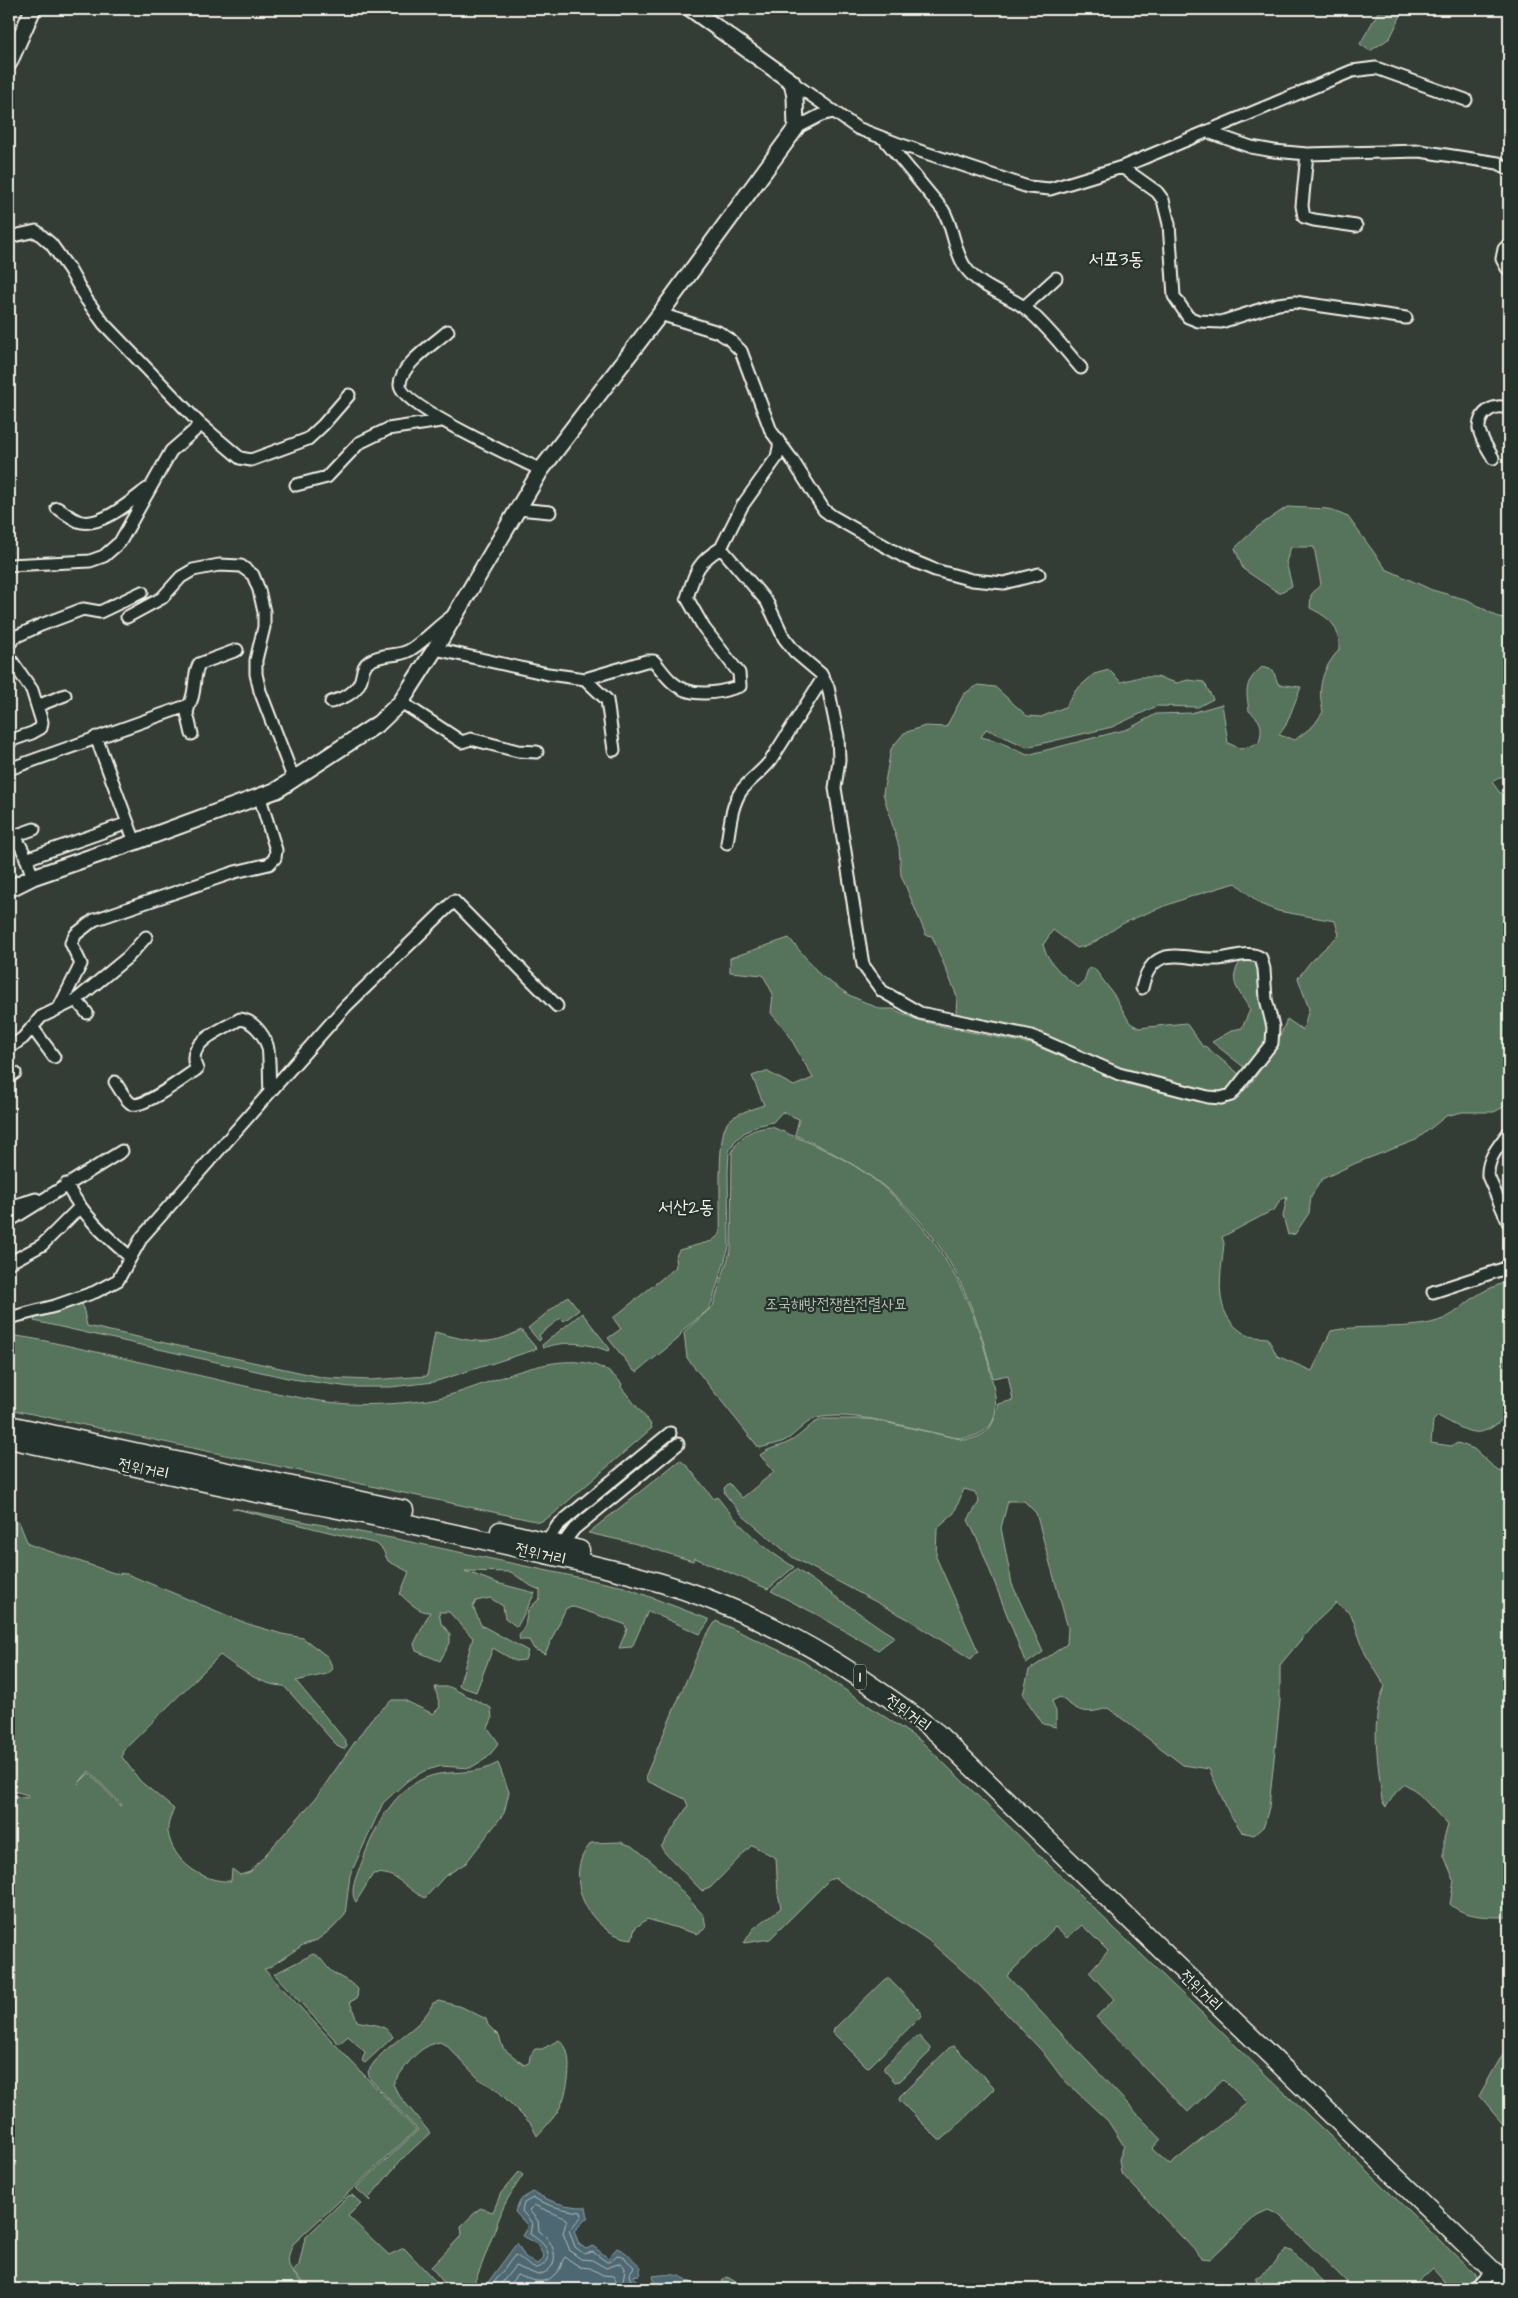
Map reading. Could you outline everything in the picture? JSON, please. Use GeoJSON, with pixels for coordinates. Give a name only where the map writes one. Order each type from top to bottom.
{"type":"FeatureCollection","features":[{"type":"Feature","properties":{"kind":"main road","name":"전위거리"},"geometry":{"type":"LineString","coordinates":[[9,1425],[554,1543],[669,1574],[726,1594],[807,1633],[856,1663],[944,1725],[1061,1843],[1501,2270],[1509,2282]]}},
{"type":"Feature","properties":{"kind":"main road","name":"전위거리"},"geometry":{"type":"LineString","coordinates":[[9,1439],[307,1504],[442,1529],[593,1564],[668,1584],[720,1603],[801,1641],[898,1703],[937,1732],[1501,2270]]}},
{"type":"Feature","properties":{"kind":"street"},"geometry":{"type":"LineString","coordinates":[[9,63],[33,9]]}},
{"type":"Feature","properties":{"kind":"street"},"geometry":{"type":"LineString","coordinates":[[692,9],[857,128],[884,139],[1028,187],[1050,189],[1122,167],[1208,132],[1316,84],[1352,71],[1376,68],[1466,100]]}},
{"type":"Feature","properties":{"kind":"street"},"geometry":{"type":"LineString","coordinates":[[792,82],[795,97],[796,128]]}},
{"type":"Feature","properties":{"kind":"street"},"geometry":{"type":"LineString","coordinates":[[9,889],[33,877],[260,798],[294,780],[379,723],[401,702],[435,649],[541,470],[660,314],[796,128],[821,115],[833,112]]}},
{"type":"Feature","properties":{"kind":"street"},"geometry":{"type":"LineString","coordinates":[[1208,132],[1251,147],[1307,154],[1420,151],[1498,163],[1509,169]]}},
{"type":"Feature","properties":{"kind":"street"},"geometry":{"type":"LineString","coordinates":[[884,139],[949,219],[952,239],[966,268],[988,287],[1024,307],[1081,368]]}},
{"type":"Feature","properties":{"kind":"street"},"geometry":{"type":"LineString","coordinates":[[1307,154],[1302,206],[1304,216],[1314,220],[1356,226]]}},
{"type":"Feature","properties":{"kind":"street"},"geometry":{"type":"LineString","coordinates":[[1122,167],[1150,187],[1163,200],[1169,224],[1174,296],[1188,317],[1198,321],[1221,322],[1278,304],[1295,302],[1406,318]]}},
{"type":"Feature","properties":{"kind":"street"},"geometry":{"type":"LineString","coordinates":[[9,237],[36,231],[42,235],[69,269],[86,299],[104,324],[199,423],[240,458],[251,460],[308,439],[349,395]]}},
{"type":"Feature","properties":{"kind":"street"},"geometry":{"type":"LineString","coordinates":[[1507,268],[1502,259],[1504,249],[1509,244]]}},
{"type":"Feature","properties":{"kind":"street"},"geometry":{"type":"LineString","coordinates":[[1024,307],[1056,278]]}},
{"type":"Feature","properties":{"kind":"street"},"geometry":{"type":"LineString","coordinates":[[660,314],[718,332],[742,351],[767,423],[824,510],[906,558],[934,570],[972,580],[1004,583],[1039,574]]}},
{"type":"Feature","properties":{"kind":"street"},"geometry":{"type":"LineString","coordinates":[[448,331],[415,358],[406,369],[400,382],[401,390],[406,396],[441,421],[541,470]]}},
{"type":"Feature","properties":{"kind":"street"},"geometry":{"type":"LineString","coordinates":[[1493,458],[1479,430],[1480,419],[1489,409],[1497,406],[1509,408]]}},
{"type":"Feature","properties":{"kind":"street"},"geometry":{"type":"LineString","coordinates":[[296,485],[327,477],[359,443],[388,429],[441,421]]}},
{"type":"Feature","properties":{"kind":"street"},"geometry":{"type":"LineString","coordinates":[[9,565],[90,561],[104,556],[120,542],[172,451],[194,431],[199,423]]}},
{"type":"Feature","properties":{"kind":"street"},"geometry":{"type":"LineString","coordinates":[[435,649],[548,674],[585,679],[646,661],[654,661],[679,688],[698,693],[723,692],[740,686],[739,674],[704,628],[687,598],[695,572],[705,557],[720,548],[742,506],[777,457],[780,442]]}},
{"type":"Feature","properties":{"kind":"street"},"geometry":{"type":"LineString","coordinates":[[57,508],[79,522],[98,520],[116,513],[151,486]]}},
{"type":"Feature","properties":{"kind":"street"},"geometry":{"type":"LineString","coordinates":[[518,509],[550,512]]}},
{"type":"Feature","properties":{"kind":"street"},"geometry":{"type":"LineString","coordinates":[[720,548],[767,602],[784,638],[795,652],[823,678],[828,687],[838,736],[839,760],[835,788],[863,965],[882,991],[920,1013],[958,1020],[1012,1034],[1032,1036],[1119,1074],[1208,1097],[1221,1098],[1231,1095],[1272,1043],[1273,1027],[1266,999],[1264,969],[1261,958],[1257,955],[1244,954],[1217,959],[1171,955],[1154,962],[1146,971],[1142,988]]}},
{"type":"Feature","properties":{"kind":"street"},"geometry":{"type":"LineString","coordinates":[[127,617],[162,598],[181,577],[193,570],[219,565],[241,566],[253,575],[264,612],[264,628],[256,660],[256,674],[260,691],[294,780]]}},
{"type":"Feature","properties":{"kind":"street"},"geometry":{"type":"LineString","coordinates":[[9,644],[15,637],[41,625],[83,609],[100,612],[142,592]]}},
{"type":"Feature","properties":{"kind":"street"},"geometry":{"type":"LineString","coordinates":[[331,702],[351,694],[361,683],[362,670],[369,661],[380,656],[408,651],[439,624],[455,614]]}},
{"type":"Feature","properties":{"kind":"street"},"geometry":{"type":"LineString","coordinates":[[192,734],[187,713],[189,704],[194,696],[194,675],[199,664],[237,650]]}},
{"type":"Feature","properties":{"kind":"street"},"geometry":{"type":"LineString","coordinates":[[9,657],[32,690],[42,722],[41,728],[9,741]]}},
{"type":"Feature","properties":{"kind":"street"},"geometry":{"type":"LineString","coordinates":[[727,844],[734,807],[741,791],[762,772],[771,760],[823,678]]}},
{"type":"Feature","properties":{"kind":"street"},"geometry":{"type":"LineString","coordinates":[[585,679],[607,700],[614,750]]}},
{"type":"Feature","properties":{"kind":"street"},"geometry":{"type":"LineString","coordinates":[[36,706],[65,695]]}},
{"type":"Feature","properties":{"kind":"street"},"geometry":{"type":"LineString","coordinates":[[401,702],[462,742],[470,739],[518,751],[537,752]]}},
{"type":"Feature","properties":{"kind":"street"},"geometry":{"type":"LineString","coordinates":[[9,769],[189,704]]}},
{"type":"Feature","properties":{"kind":"street"},"geometry":{"type":"LineString","coordinates":[[96,737],[136,842]]}},
{"type":"Feature","properties":{"kind":"street"},"geometry":{"type":"LineString","coordinates":[[60,1006],[81,964],[71,942],[76,934],[94,920],[235,872],[269,864],[275,858],[276,850],[260,798]]}},
{"type":"Feature","properties":{"kind":"street"},"geometry":{"type":"LineString","coordinates":[[26,859],[128,823]]}},
{"type":"Feature","properties":{"kind":"street"},"geometry":{"type":"LineString","coordinates":[[33,877],[26,859],[11,834],[34,829]]}},
{"type":"Feature","properties":{"kind":"street"},"geometry":{"type":"LineString","coordinates":[[9,1318],[55,1306],[95,1292],[118,1280],[129,1256],[142,1236],[346,1006],[454,901],[557,1006]]}},
{"type":"Feature","properties":{"kind":"street"},"geometry":{"type":"LineString","coordinates":[[9,1048],[23,1038],[41,1017],[60,1006],[76,1000],[128,957],[146,937]]}},
{"type":"Feature","properties":{"kind":"street"},"geometry":{"type":"LineString","coordinates":[[76,1000],[86,1013]]}},
{"type":"Feature","properties":{"kind":"street"},"geometry":{"type":"LineString","coordinates":[[115,1082],[130,1103],[136,1105],[147,1101],[197,1069],[193,1062],[193,1053],[199,1044],[240,1019],[247,1020],[255,1025],[268,1046],[270,1092]]}},
{"type":"Feature","properties":{"kind":"street"},"geometry":{"type":"LineString","coordinates":[[32,1027],[54,1057]]}},
{"type":"Feature","properties":{"kind":"street"},"geometry":{"type":"LineString","coordinates":[[1509,1132],[1490,1158],[1487,1168],[1488,1176],[1509,1224]]}},
{"type":"Feature","properties":{"kind":"street"},"geometry":{"type":"LineString","coordinates":[[9,1221],[122,1151]]}},
{"type":"Feature","properties":{"kind":"street"},"geometry":{"type":"LineString","coordinates":[[66,1184],[79,1208],[102,1233],[129,1256]]}},
{"type":"Feature","properties":{"kind":"street"},"geometry":{"type":"LineString","coordinates":[[9,1207],[50,1195]]}},
{"type":"Feature","properties":{"kind":"street"},"geometry":{"type":"LineString","coordinates":[[9,1263],[42,1245],[79,1208]]}},
{"type":"Feature","properties":{"kind":"street"},"geometry":{"type":"LineString","coordinates":[[1433,1292],[1503,1269],[1509,1264]]}},
{"type":"Feature","properties":{"kind":"street"},"geometry":{"type":"LineString","coordinates":[[554,1543],[558,1525],[670,1433]]}},
{"type":"Feature","properties":{"kind":"street"},"geometry":{"type":"LineString","coordinates":[[554,1543],[574,1529],[678,1444]]}},
{"type":"Feature","properties":{"kind":"street"},"geometry":{"type":"LineString","coordinates":[[1476,2289],[1501,2270]]}},
{"type":"Feature","properties":{"kind":"green space"},"geometry":{"type":"Polygon","coordinates":[[[1380,9],[1404,9],[1390,38],[1370,51],[1360,44],[1380,9]]]}},
{"type":"Feature","properties":{"kind":"green space"},"geometry":{"type":"Polygon","coordinates":[[[1287,507],[1328,509],[1348,517],[1386,569],[1432,590],[1468,600],[1509,623],[1509,772],[1492,782],[1500,793],[1509,791],[1509,1104],[1494,1112],[1462,1112],[1446,1116],[1416,1140],[1356,1163],[1322,1179],[1311,1196],[1309,1213],[1295,1234],[1288,1235],[1283,1216],[1287,1197],[1280,1200],[1275,1209],[1222,1237],[1224,1243],[1220,1281],[1223,1305],[1227,1316],[1234,1326],[1247,1335],[1268,1338],[1277,1356],[1312,1371],[1331,1331],[1431,1323],[1443,1319],[1481,1293],[1509,1280],[1509,1413],[1490,1429],[1482,1432],[1467,1430],[1438,1416],[1433,1421],[1431,1443],[1451,1446],[1458,1443],[1474,1449],[1498,1471],[1509,1473],[1509,1917],[1486,1917],[1470,1914],[1456,1909],[1450,1904],[1454,1880],[1444,1856],[1444,1838],[1448,1825],[1416,1791],[1405,1784],[1396,1792],[1386,1807],[1382,1801],[1376,1728],[1380,1699],[1385,1686],[1365,1653],[1351,1614],[1336,1603],[1314,1624],[1280,1665],[1280,1701],[1269,1807],[1264,1826],[1254,1835],[1242,1832],[1229,1813],[1209,1769],[1183,1765],[1108,1708],[1087,1712],[1082,1711],[1060,1697],[1052,1701],[1056,1712],[1056,1727],[1043,1724],[1023,1695],[1029,1670],[1067,1644],[1068,1628],[1036,1513],[1024,1501],[1008,1501],[1001,1528],[1012,1584],[1043,1652],[1026,1664],[980,1545],[968,1520],[979,1502],[975,1492],[964,1489],[954,1513],[937,1528],[936,1557],[978,1651],[971,1659],[908,1619],[792,1557],[743,1516],[725,1494],[724,1488],[729,1483],[742,1498],[774,1472],[760,1455],[794,1439],[818,1421],[823,1419],[870,1419],[965,1440],[980,1436],[985,1432],[995,1418],[999,1404],[1013,1400],[1008,1375],[993,1378],[981,1335],[967,1296],[949,1261],[927,1230],[901,1202],[871,1177],[836,1155],[795,1135],[799,1119],[782,1112],[773,1122],[756,1126],[744,1133],[735,1141],[729,1151],[729,1247],[708,1310],[683,1330],[678,1339],[637,1372],[634,1371],[608,1338],[621,1329],[613,1318],[676,1267],[675,1258],[679,1250],[712,1241],[720,1234],[720,1160],[723,1133],[726,1125],[732,1118],[764,1105],[752,1076],[766,1071],[794,1086],[813,1078],[787,1032],[771,1013],[773,994],[763,975],[730,972],[730,958],[789,938],[821,976],[849,995],[880,1009],[893,1009],[917,1020],[1031,1044],[1127,1084],[1214,1104],[1233,1100],[1249,1086],[1275,1049],[1287,1019],[1303,1030],[1309,1009],[1298,978],[1311,961],[1339,935],[1335,921],[1278,911],[1260,904],[1236,883],[1141,915],[1121,924],[1091,944],[1077,948],[1053,930],[1043,945],[1053,964],[1078,987],[1084,982],[1088,969],[1094,968],[1114,995],[1130,1023],[1139,1028],[1186,1023],[1203,1047],[1205,1046],[1239,1074],[1222,1095],[1177,1085],[1112,1066],[1017,1030],[956,1014],[957,996],[932,936],[926,935],[901,875],[899,847],[883,793],[891,749],[904,733],[925,726],[946,727],[964,694],[978,685],[995,687],[1027,716],[1041,717],[1065,707],[1076,690],[1094,674],[1109,670],[1121,682],[1140,677],[1157,677],[1177,683],[1188,680],[1204,682],[1213,699],[1198,707],[1157,706],[1112,727],[1027,747],[986,729],[981,737],[1000,742],[1027,755],[1128,729],[1156,714],[1191,713],[1222,704],[1228,743],[1241,749],[1259,743],[1260,725],[1257,718],[1249,711],[1247,692],[1249,682],[1262,667],[1273,670],[1278,684],[1301,687],[1286,725],[1279,735],[1295,740],[1314,725],[1323,712],[1321,703],[1322,679],[1328,664],[1339,650],[1336,629],[1328,619],[1310,608],[1311,595],[1321,584],[1314,547],[1291,547],[1286,562],[1292,586],[1279,593],[1243,569],[1235,548],[1256,528],[1287,507]]]}},
{"type":"Feature","properties":{"kind":"green space"},"geometry":{"type":"Polygon","coordinates":[[[1250,957],[1260,965],[1270,1027],[1268,1040],[1245,1068],[1212,1042],[1233,1030],[1242,1028],[1250,1010],[1238,991],[1235,974],[1242,959],[1250,957]]]}},
{"type":"Feature","properties":{"kind":"green space","name":"조국해방전쟁참전렬사묘"},"geometry":{"type":"Polygon","coordinates":[[[772,1127],[841,1158],[870,1176],[896,1198],[919,1223],[939,1250],[957,1279],[983,1342],[996,1405],[994,1419],[984,1431],[971,1437],[958,1438],[874,1420],[835,1416],[816,1418],[784,1441],[759,1448],[687,1358],[684,1332],[713,1306],[731,1249],[732,1152],[743,1137],[753,1131],[772,1127]]]}},
{"type":"Feature","properties":{"kind":"green space"},"geometry":{"type":"Polygon","coordinates":[[[568,1296],[579,1310],[564,1321],[561,1318],[558,1320],[539,1335],[541,1339],[539,1341],[528,1328],[568,1296]]]}},
{"type":"Feature","properties":{"kind":"green space"},"geometry":{"type":"Polygon","coordinates":[[[82,1302],[87,1326],[326,1378],[370,1380],[427,1376],[435,1332],[469,1340],[489,1341],[509,1336],[521,1330],[537,1349],[434,1382],[391,1387],[350,1387],[292,1379],[34,1321],[35,1317],[82,1302]]]}},
{"type":"Feature","properties":{"kind":"green space"},"geometry":{"type":"Polygon","coordinates":[[[582,1313],[610,1349],[608,1351],[592,1346],[568,1343],[543,1348],[542,1345],[582,1313]]]}},
{"type":"Feature","properties":{"kind":"green space"},"geometry":{"type":"Polygon","coordinates":[[[9,1335],[69,1346],[313,1400],[348,1404],[383,1404],[427,1400],[453,1394],[541,1365],[564,1362],[586,1363],[605,1370],[622,1384],[621,1387],[652,1428],[551,1516],[540,1522],[9,1409],[9,1335]]]}},
{"type":"Feature","properties":{"kind":"green space"},"geometry":{"type":"Polygon","coordinates":[[[680,1460],[714,1499],[717,1497],[752,1536],[794,1567],[768,1589],[695,1558],[693,1561],[633,1543],[588,1533],[680,1460]]]}},
{"type":"Feature","properties":{"kind":"green space"},"geometry":{"type":"Polygon","coordinates":[[[232,1508],[397,1539],[624,1587],[709,1621],[700,1634],[648,1611],[632,1647],[619,1648],[627,1629],[624,1624],[574,1607],[566,1608],[545,1654],[534,1649],[529,1640],[520,1640],[519,1636],[525,1625],[528,1610],[540,1598],[540,1590],[511,1572],[465,1571],[497,1583],[535,1593],[517,1627],[505,1618],[503,1606],[490,1598],[476,1601],[473,1607],[481,1625],[528,1651],[525,1660],[515,1661],[493,1648],[476,1692],[459,1686],[473,1638],[449,1612],[439,1612],[441,1623],[450,1634],[450,1643],[440,1661],[416,1651],[414,1644],[430,1612],[418,1609],[400,1594],[409,1572],[388,1561],[383,1550],[377,1544],[232,1508]]]}},
{"type":"Feature","properties":{"kind":"green space"},"geometry":{"type":"Polygon","coordinates":[[[9,1519],[19,1522],[28,1544],[114,1573],[127,1574],[248,1624],[303,1638],[328,1657],[333,1669],[327,1674],[296,1681],[344,1739],[347,1746],[345,1749],[340,1748],[332,1740],[284,1686],[259,1680],[242,1671],[220,1655],[123,1751],[122,1757],[140,1781],[174,1809],[168,1832],[171,1843],[182,1861],[190,1868],[210,1878],[220,1881],[231,1881],[232,1869],[240,1875],[250,1872],[315,1799],[371,1719],[392,1700],[404,1700],[433,1714],[440,1707],[435,1687],[450,1687],[491,1708],[492,1719],[488,1728],[498,1742],[487,1758],[470,1768],[441,1766],[424,1771],[407,1781],[383,1803],[350,1875],[345,1915],[333,1928],[317,1940],[303,1945],[264,1969],[416,2130],[293,2244],[288,2258],[290,2269],[308,2289],[9,2289],[9,1792],[11,1795],[27,1798],[28,1795],[14,1791],[9,1784],[9,1519]],[[89,1771],[78,1784],[89,1773],[122,1805],[89,1771]]]}},
{"type":"Feature","properties":{"kind":"green space"},"geometry":{"type":"Polygon","coordinates":[[[796,1569],[895,1637],[878,1650],[816,1614],[771,1591],[796,1569]]]}},
{"type":"Feature","properties":{"kind":"green space"},"geometry":{"type":"Polygon","coordinates":[[[716,1621],[804,1662],[922,1742],[1267,2076],[1474,2273],[1476,2279],[1464,2289],[1452,2289],[1433,2268],[1410,2289],[1354,2289],[1279,2215],[1268,2210],[1257,2215],[1210,2259],[1202,2258],[1121,2173],[1119,2159],[1124,2146],[1108,2121],[1063,2079],[1042,2051],[980,1986],[928,1940],[835,1878],[829,1880],[770,1939],[744,1943],[753,1929],[781,1908],[776,1858],[752,1845],[710,1888],[702,1891],[661,1847],[688,1806],[685,1799],[647,1781],[646,1775],[704,1639],[716,1621]],[[1082,1925],[1067,1938],[1055,1927],[1007,1976],[1161,2139],[1152,2149],[1170,2165],[1247,2103],[1223,2079],[1188,2112],[1096,2017],[1114,1999],[1089,1972],[1108,1951],[1082,1925]]]}},
{"type":"Feature","properties":{"kind":"green space"},"geometry":{"type":"Polygon","coordinates":[[[498,1763],[509,1792],[504,1813],[466,1863],[445,1876],[425,1898],[389,1875],[373,1874],[356,1902],[353,1887],[367,1848],[381,1820],[400,1795],[424,1778],[439,1774],[476,1771],[498,1763]]]}},
{"type":"Feature","properties":{"kind":"green space"},"geometry":{"type":"Polygon","coordinates":[[[621,1842],[634,1847],[666,1874],[704,1916],[706,1928],[697,1934],[647,1919],[635,1928],[632,1939],[619,1936],[607,1930],[597,1921],[588,1910],[582,1898],[579,1870],[582,1857],[591,1843],[621,1842]]]}},
{"type":"Feature","properties":{"kind":"green space"},"geometry":{"type":"Polygon","coordinates":[[[313,1954],[320,1958],[331,1971],[358,1989],[357,1998],[350,2002],[357,2021],[382,2027],[390,2032],[393,2037],[365,2063],[362,2061],[365,2052],[348,2036],[339,2044],[274,1974],[313,1954]]]}},
{"type":"Feature","properties":{"kind":"green space"},"geometry":{"type":"Polygon","coordinates":[[[885,1979],[889,1979],[921,2012],[921,2016],[869,2067],[833,2033],[834,2029],[885,1979]]]}},
{"type":"Feature","properties":{"kind":"green space"},"geometry":{"type":"Polygon","coordinates":[[[439,2001],[462,2007],[486,2019],[488,2025],[499,2036],[503,2048],[524,2065],[529,2063],[530,2056],[535,2049],[542,2049],[559,2040],[564,2045],[569,2062],[569,2073],[562,2102],[555,2116],[537,2136],[531,2124],[496,2089],[480,2080],[447,2046],[440,2042],[432,2044],[418,2052],[393,2084],[398,2094],[430,2133],[401,2160],[369,2198],[370,2201],[356,2188],[418,2130],[370,2079],[368,2072],[383,2053],[420,2022],[433,2003],[439,2001]]]}},
{"type":"Feature","properties":{"kind":"green space"},"geometry":{"type":"Polygon","coordinates":[[[919,2036],[930,2048],[930,2052],[900,2081],[895,2082],[884,2070],[884,2067],[915,2037],[919,2036]]]}},
{"type":"Feature","properties":{"kind":"green space"},"geometry":{"type":"Polygon","coordinates":[[[1509,2043],[1509,2121],[1502,2123],[1479,2096],[1509,2043]]]}},
{"type":"Feature","properties":{"kind":"green space"},"geometry":{"type":"Polygon","coordinates":[[[954,2046],[994,2089],[942,2140],[939,2140],[899,2100],[900,2096],[950,2047],[954,2046]]]}},
{"type":"Feature","properties":{"kind":"green space"},"geometry":{"type":"Polygon","coordinates":[[[519,2172],[523,2175],[504,2205],[471,2289],[449,2289],[431,2267],[462,2235],[461,2226],[480,2208],[493,2212],[501,2193],[519,2172]]]}},
{"type":"Feature","properties":{"kind":"green space"},"geometry":{"type":"Polygon","coordinates":[[[352,2195],[361,2203],[348,2216],[389,2255],[404,2248],[443,2289],[309,2289],[293,2272],[299,2265],[305,2238],[348,2196],[352,2195]]]}},
{"type":"Feature","properties":{"kind":"green space"},"geometry":{"type":"Polygon","coordinates":[[[1287,2250],[1292,2251],[1329,2289],[1257,2289],[1256,2278],[1274,2265],[1287,2250]]]}},
{"type":"Feature","properties":{"kind":"green space"},"geometry":{"type":"Polygon","coordinates":[[[727,2277],[748,2289],[729,2289],[722,2281],[727,2277]]]}},
{"type":"Feature","properties":{"kind":"water"},"geometry":{"type":"Polygon","coordinates":[[[533,2192],[558,2203],[586,2207],[588,2217],[574,2231],[579,2244],[586,2249],[593,2246],[608,2258],[617,2248],[625,2252],[641,2267],[639,2275],[632,2276],[648,2288],[654,2281],[653,2276],[673,2275],[687,2280],[699,2289],[483,2289],[517,2243],[525,2257],[537,2264],[544,2257],[537,2243],[522,2236],[528,2226],[515,2212],[520,2200],[533,2192]]]}},
{"type":"Feature","properties":{"kind":"district","name":"서포3동"},"geometry":{"type":"Point","coordinates":[1116,258]}},
{"type":"Feature","properties":{"kind":"district","name":"서산2동"},"geometry":{"type":"Point","coordinates":[686,1206]}}]}
